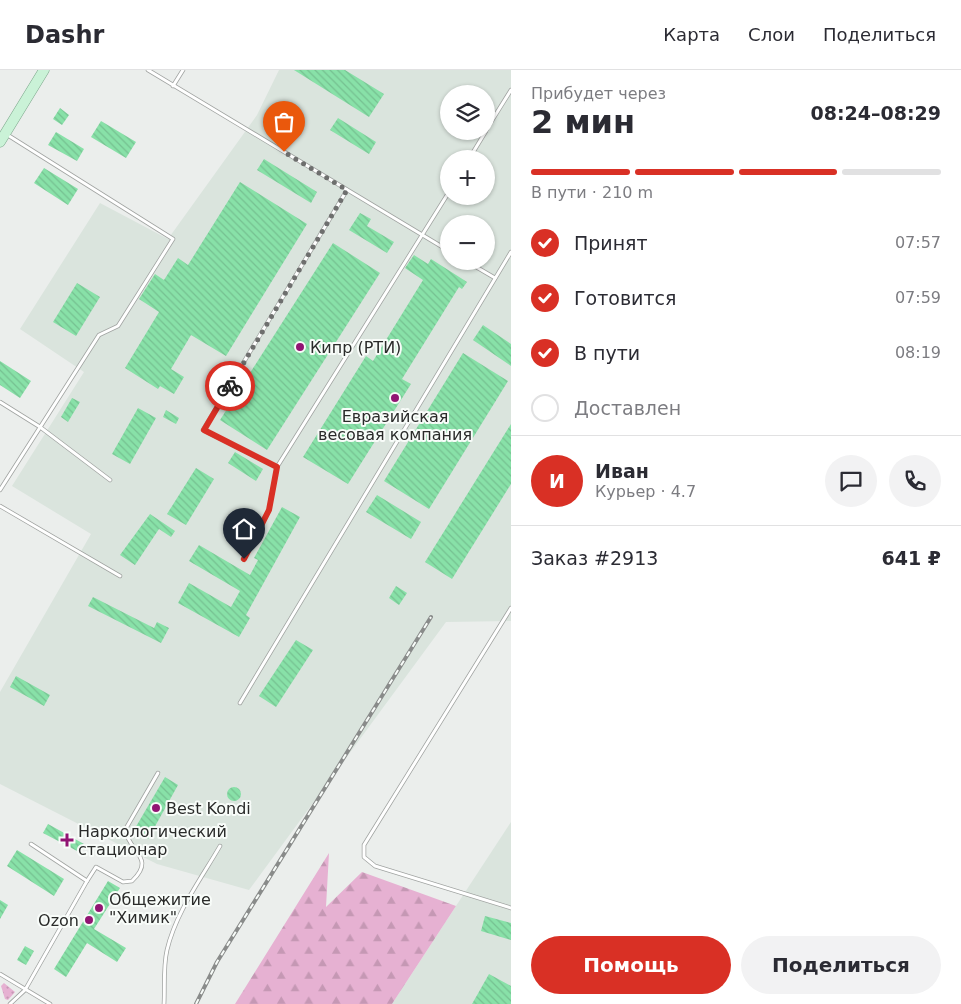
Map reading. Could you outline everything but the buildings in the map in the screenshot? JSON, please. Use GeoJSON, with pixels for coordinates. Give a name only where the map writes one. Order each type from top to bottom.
{"type":"FeatureCollection","features":[{"type":"Feature","properties":{"kind":"main road"},"geometry":{"type":"LineString","coordinates":[[3,138],[44,70]]}},
{"type":"Feature","properties":{"kind":"lane"},"geometry":{"type":"LineString","coordinates":[[148,70],[440,246]]}},
{"type":"Feature","properties":{"kind":"lane"},"geometry":{"type":"LineString","coordinates":[[172,86],[183,70]]}},
{"type":"Feature","properties":{"kind":"lane"},"geometry":{"type":"LineString","coordinates":[[495,116],[511,90]]}},
{"type":"Feature","properties":{"kind":"lane"},"geometry":{"type":"LineString","coordinates":[[0,490],[99,335],[118,326],[173,239],[3,138]]}},
{"type":"Feature","properties":{"kind":"lane"},"geometry":{"type":"LineString","coordinates":[[277,467],[204,430],[347,190]]}},
{"type":"Feature","properties":{"kind":"lane"},"geometry":{"type":"LineString","coordinates":[[244,559],[269,510],[277,467],[441,205]]}},
{"type":"Feature","properties":{"kind":"lane"},"geometry":{"type":"LineString","coordinates":[[240,703],[511,252]]}},
{"type":"Feature","properties":{"kind":"lane"},"geometry":{"type":"LineString","coordinates":[[481,270],[495,278]]}},
{"type":"Feature","properties":{"kind":"lane"},"geometry":{"type":"LineString","coordinates":[[0,402],[40,427],[110,480]]}},
{"type":"Feature","properties":{"kind":"lane"},"geometry":{"type":"LineString","coordinates":[[0,506],[120,576]]}},
{"type":"Feature","properties":{"kind":"lane"},"geometry":{"type":"LineString","coordinates":[[511,608],[364,845],[364,857],[375,866],[511,908]]}},
{"type":"Feature","properties":{"kind":"lane"},"geometry":{"type":"LineString","coordinates":[[10,1004],[25,990],[96,867],[123,882],[132,881],[141,873],[143,866],[141,856],[127,841],[125,830],[158,773]]}},
{"type":"Feature","properties":{"kind":"lane"},"geometry":{"type":"LineString","coordinates":[[31,844],[87,881]]}},
{"type":"Feature","properties":{"kind":"lane"},"geometry":{"type":"LineString","coordinates":[[164,1004],[167,950],[182,911],[220,846]]}},
{"type":"Feature","properties":{"kind":"lane"},"geometry":{"type":"LineString","coordinates":[[0,974],[50,1004]]}},
{"type":"Feature","properties":{"kind":"shaded area"},"geometry":{"type":"Polygon","coordinates":[[[279,70],[511,70],[511,621],[446,622],[249,890],[157,864],[0,784],[0,692],[91,534],[12,486],[84,372],[20,329],[100,203],[168,239],[257,115],[279,70]]]}},
{"type":"Feature","properties":{"kind":"shaded area"},"geometry":{"type":"Polygon","coordinates":[[[511,822],[511,1004],[392,1004],[456,906],[511,822]]]}},
{"type":"Feature","properties":{"kind":"green space"},"geometry":{"type":"Polygon","coordinates":[[[329,853],[326,907],[362,872],[456,906],[392,1004],[235,1004],[329,853]]]}},
{"type":"Feature","properties":{"kind":"green space"},"geometry":{"type":"Polygon","coordinates":[[[4,983],[15,992],[8,1000],[5,999],[1,986],[4,983]]]}},
{"type":"Feature","properties":{"kind":"railway"},"geometry":{"type":"LineString","coordinates":[[196,1004],[217,962],[431,617]]}},
{"type":"Feature","properties":{"kind":"way so far"},"geometry":{"type":"LineString","coordinates":[[230,386],[347,190],[284,152]]}},
{"type":"Feature","properties":{"kind":"place","name":"Кипр (РТИ)"},"geometry":{"type":"Point","coordinates":[300,347]}},
{"type":"Feature","properties":{"kind":"place","name":"Евразийская весовая компания"},"geometry":{"type":"Point","coordinates":[395,398]}},
{"type":"Feature","properties":{"kind":"place","name":"Best Kondi"},"geometry":{"type":"Point","coordinates":[156,808]}},
{"type":"Feature","properties":{"kind":"place","name":"Наркологический стационар"},"geometry":{"type":"Point","coordinates":[67,840]}},
{"type":"Feature","properties":{"kind":"place","name":"Общежитие \"Химик\""},"geometry":{"type":"Point","coordinates":[99,908]}},
{"type":"Feature","properties":{"kind":"place","name":"Ozon"},"geometry":{"type":"Point","coordinates":[89,920]}},
{"type":"Feature","properties":{"kind":"route"},"geometry":{"type":"LineString","coordinates":[[230,386],[204,430],[277,467],[269,510],[244,559]]}}]}
